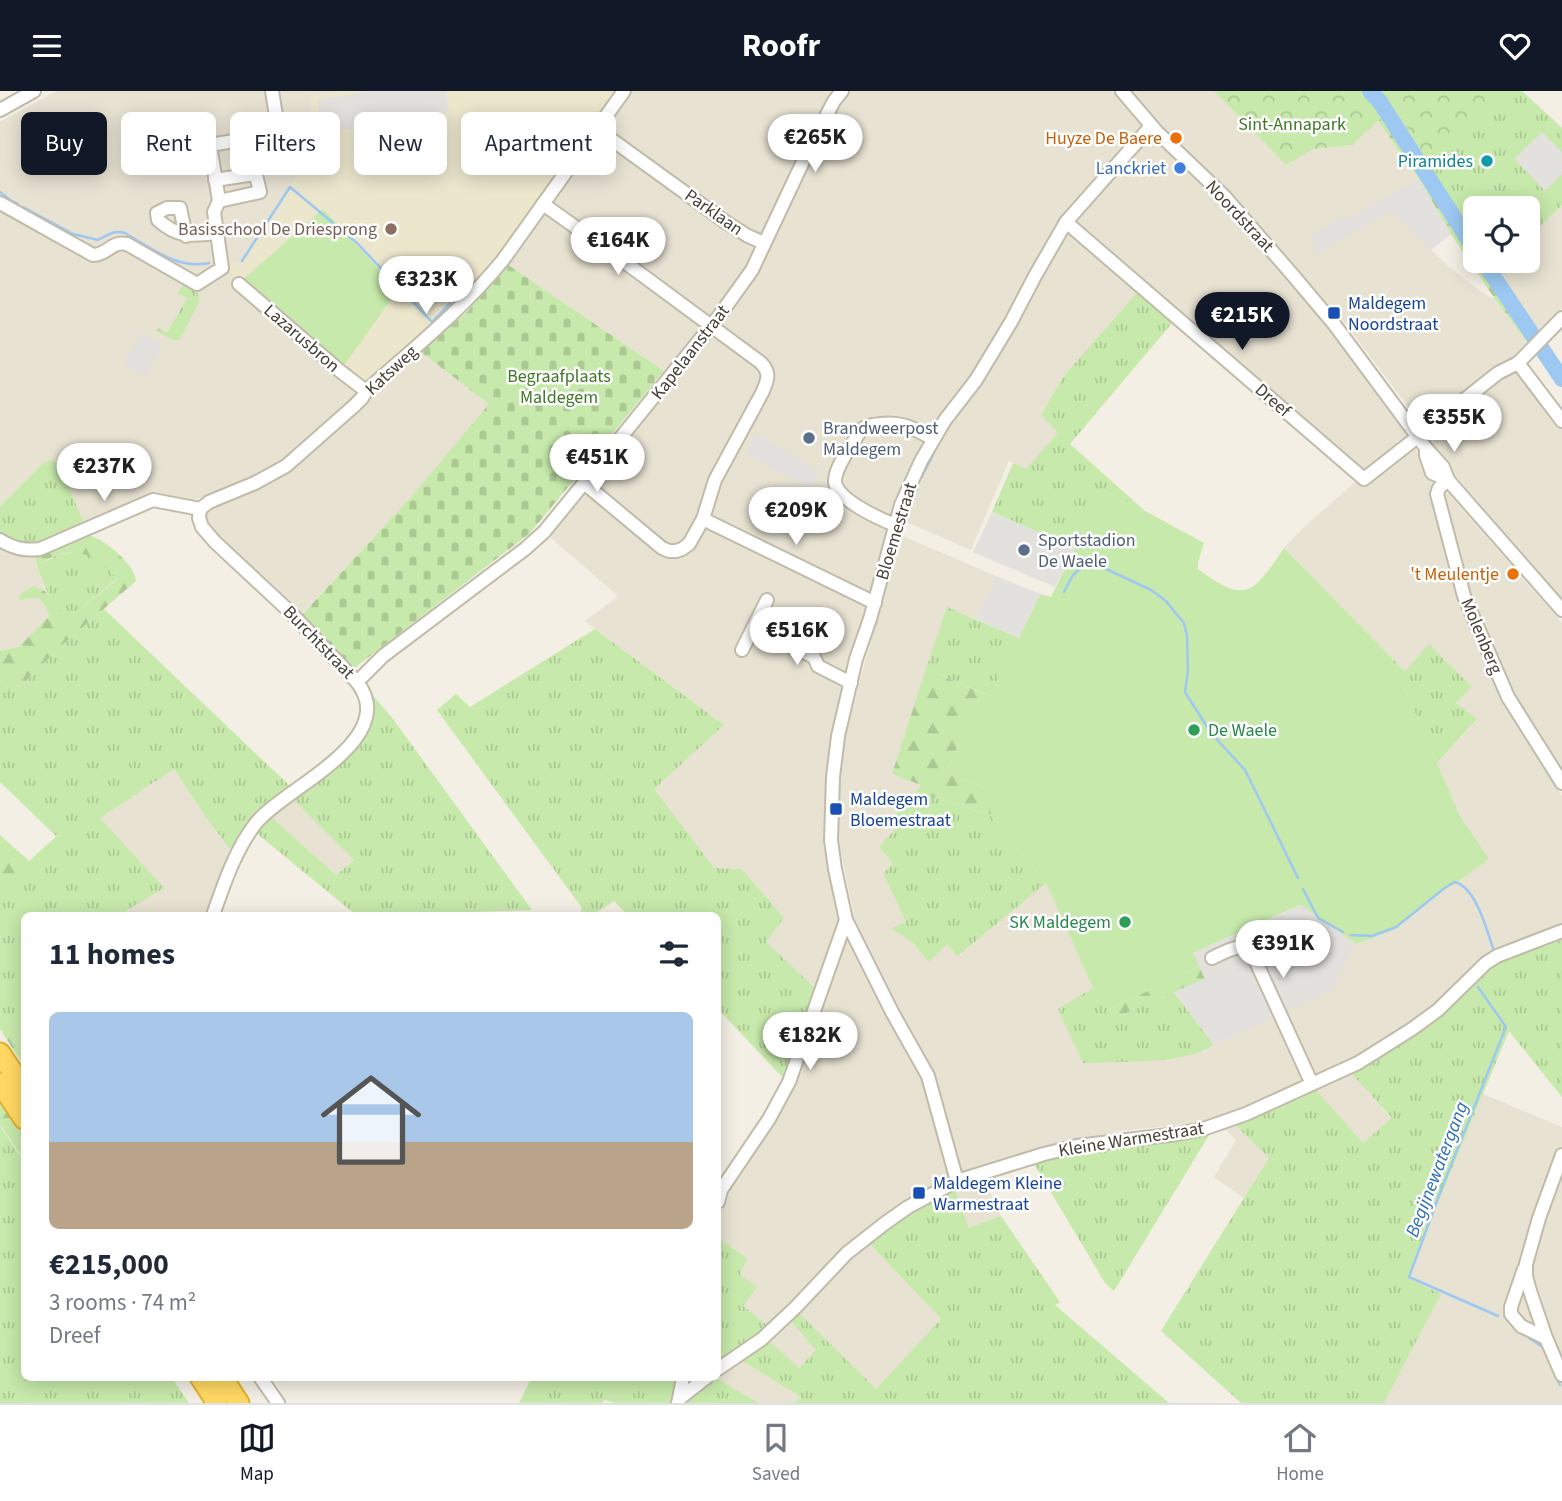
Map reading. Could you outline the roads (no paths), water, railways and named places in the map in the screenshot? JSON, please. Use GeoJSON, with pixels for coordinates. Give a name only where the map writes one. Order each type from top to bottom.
{"type":"FeatureCollection","features":[{"type":"Feature","properties":{"kind":"highway"},"geometry":{"type":"LineString","coordinates":[[0,1053],[21,1084]]}},
{"type":"Feature","properties":{"kind":"highway"},"geometry":{"type":"LineString","coordinates":[[0,1083],[21,1114]]}},
{"type":"Feature","properties":{"kind":"highway"},"geometry":{"type":"LineString","coordinates":[[203,1381],[217,1403]]}},
{"type":"Feature","properties":{"kind":"highway"},"geometry":{"type":"LineString","coordinates":[[225,1381],[239,1403]]}},
{"type":"Feature","properties":{"kind":"street"},"geometry":{"type":"LineString","coordinates":[[0,110],[34,91]]}},
{"type":"Feature","properties":{"kind":"street"},"geometry":{"type":"LineString","coordinates":[[0,203],[93,255],[102,254],[120,242],[197,284],[222,268],[214,212],[219,201],[210,145],[234,141],[245,134],[278,128],[272,91]]}},
{"type":"Feature","properties":{"kind":"street","name":"Katsweg"},"geometry":{"type":"LineString","coordinates":[[609,112],[624,91]]}},
{"type":"Feature","properties":{"kind":"street","name":"Kapelaanstraat"},"geometry":{"type":"LineString","coordinates":[[357,682],[383,656],[534,541],[584,484],[711,326],[752,270],[808,151],[842,91]]}},
{"type":"Feature","properties":{"kind":"street","name":"Noordstraat"},"geometry":{"type":"LineString","coordinates":[[1122,91],[1151,126],[1224,196],[1284,264],[1334,324],[1422,443],[1432,473],[1448,480],[1562,610]]}},
{"type":"Feature","properties":{"kind":"street","name":"Bloemestraat"},"geometry":{"type":"LineString","coordinates":[[957,1181],[928,1076],[846,920],[831,840],[833,777],[838,736],[856,659],[875,603],[895,524],[920,461],[945,420],[981,373],[1066,222],[1151,126]]}},
{"type":"Feature","properties":{"kind":"street","name":"Parklaan"},"geometry":{"type":"LineString","coordinates":[[616,143],[727,223],[764,243]]}},
{"type":"Feature","properties":{"kind":"street"},"geometry":{"type":"LineString","coordinates":[[215,180],[257,175],[260,192],[219,201]]}},
{"type":"Feature","properties":{"kind":"street","name":"Katsweg"},"geometry":{"type":"LineString","coordinates":[[200,509],[209,502],[255,483],[286,466],[354,406],[366,391],[459,309],[484,283],[564,175]]}},
{"type":"Feature","properties":{"kind":"street"},"geometry":{"type":"LineString","coordinates":[[543,204],[760,362],[769,373],[762,393],[715,480],[703,519],[689,544],[682,549],[669,551],[584,484]]}},
{"type":"Feature","properties":{"kind":"street","name":"Dreef"},"geometry":{"type":"LineString","coordinates":[[1066,222],[1364,479],[1422,443]]}},
{"type":"Feature","properties":{"kind":"street"},"geometry":{"type":"LineString","coordinates":[[186,236],[217,233]]}},
{"type":"Feature","properties":{"kind":"street","name":"Lazarusbron"},"geometry":{"type":"LineString","coordinates":[[239,284],[366,391]]}},
{"type":"Feature","properties":{"kind":"street"},"geometry":{"type":"LineString","coordinates":[[1422,443],[1454,408],[1498,373],[1518,363],[1562,318]]}},
{"type":"Feature","properties":{"kind":"street"},"geometry":{"type":"LineString","coordinates":[[1518,363],[1562,421]]}},
{"type":"Feature","properties":{"kind":"street"},"geometry":{"type":"LineString","coordinates":[[895,524],[846,498],[837,488],[836,473],[862,428],[898,423],[933,439]]}},
{"type":"Feature","properties":{"kind":"street","name":"Molenberg"},"geometry":{"type":"LineString","coordinates":[[1448,480],[1439,488],[1437,494],[1464,596],[1508,697],[1562,783]]}},
{"type":"Feature","properties":{"kind":"street"},"geometry":{"type":"LineString","coordinates":[[0,540],[24,550],[40,549],[153,500],[200,509]]}},
{"type":"Feature","properties":{"kind":"street","name":"Burchtstraat"},"geometry":{"type":"LineString","coordinates":[[200,509],[202,527],[215,543],[289,611],[357,682],[364,691],[367,709],[356,739],[346,750],[269,810],[257,823],[235,857],[214,912]]}},
{"type":"Feature","properties":{"kind":"street"},"geometry":{"type":"LineString","coordinates":[[703,519],[875,603]]}},
{"type":"Feature","properties":{"kind":"street"},"geometry":{"type":"LineString","coordinates":[[742,650],[767,600]]}},
{"type":"Feature","properties":{"kind":"street"},"geometry":{"type":"LineString","coordinates":[[753,628],[814,657],[818,666],[851,683]]}},
{"type":"Feature","properties":{"kind":"street"},"geometry":{"type":"LineString","coordinates":[[721,1190],[769,1119],[789,1082],[846,920]]}},
{"type":"Feature","properties":{"kind":"street","name":"Kleine Warmestraat"},"geometry":{"type":"LineString","coordinates":[[721,1367],[762,1339],[847,1253],[908,1207],[957,1181],[1077,1146],[1177,1134],[1203,1129],[1246,1114],[1358,1063],[1438,1010],[1497,955],[1562,931]]}},
{"type":"Feature","properties":{"kind":"street"},"geometry":{"type":"LineString","coordinates":[[1212,958],[1237,947],[1244,947],[1252,953],[1312,1084]]}},
{"type":"Feature","properties":{"kind":"street"},"geometry":{"type":"LineString","coordinates":[[1546,1338],[1521,1326],[1511,1314],[1511,1307],[1562,1155]]}},
{"type":"Feature","properties":{"kind":"street"},"geometry":{"type":"LineString","coordinates":[[1526,1262],[1527,1283],[1562,1375]]}},
{"type":"Feature","properties":{"kind":"street"},"geometry":{"type":"LineString","coordinates":[[263,1381],[278,1403]]}},
{"type":"Feature","properties":{"kind":"street"},"geometry":{"type":"LineString","coordinates":[[679,1401],[682,1381]]}},
{"type":"Feature","properties":{"kind":"street"},"geometry":{"type":"LineString","coordinates":[[679,1401],[702,1381]]}},
{"type":"Feature","properties":{"kind":"waterway"},"geometry":{"type":"LineString","coordinates":[[1370,91],[1380,102],[1463,231]]}},
{"type":"Feature","properties":{"kind":"waterway","name":"Begijnewatergang"},"geometry":{"type":"LineString","coordinates":[[242,261],[290,187],[357,243],[432,322],[470,282]]}},
{"type":"Feature","properties":{"kind":"waterway","name":"Begijnewatergang"},"geometry":{"type":"LineString","coordinates":[[0,192],[18,204]]}},
{"type":"Feature","properties":{"kind":"waterway","name":"Begijnewatergang"},"geometry":{"type":"LineString","coordinates":[[23,207],[73,234],[98,240],[121,232],[176,261],[209,263]]}},
{"type":"Feature","properties":{"kind":"waterway"},"geometry":{"type":"LineString","coordinates":[[1491,273],[1562,379]]}},
{"type":"Feature","properties":{"kind":"waterway","name":"Begijnewatergang"},"geometry":{"type":"LineString","coordinates":[[921,478],[933,455]]}},
{"type":"Feature","properties":{"kind":"waterway","name":"Begijnewatergang"},"geometry":{"type":"LineString","coordinates":[[913,499],[917,489]]}},
{"type":"Feature","properties":{"kind":"waterway","name":"Begijnewatergang"},"geometry":{"type":"LineString","coordinates":[[1064,592],[1073,575],[1082,567],[1092,565],[1151,590],[1166,601],[1184,623],[1187,636],[1188,670],[1185,692],[1211,733],[1245,770],[1298,878]]}},
{"type":"Feature","properties":{"kind":"waterway","name":"Begijnewatergang"},"geometry":{"type":"LineString","coordinates":[[1351,935],[1372,936],[1396,927],[1455,882],[1469,892],[1474,900],[1493,948]]}},
{"type":"Feature","properties":{"kind":"waterway","name":"Begijnewatergang"},"geometry":{"type":"LineString","coordinates":[[1303,889],[1318,918],[1343,932]]}},
{"type":"Feature","properties":{"kind":"waterway","name":"Begijnewatergang"},"geometry":{"type":"LineString","coordinates":[[1478,987],[1506,1027],[1409,1277],[1498,1316]]}},
{"type":"Feature","properties":{"kind":"waterway","name":"Begijnewatergang"},"geometry":{"type":"LineString","coordinates":[[1529,1338],[1544,1348]]}},
{"type":"Feature","properties":{"kind":"waterway","name":"Begijnewatergang"},"geometry":{"type":"LineString","coordinates":[[1557,1378],[1560,1385]]}},
{"type":"Feature","properties":{"kind":"place","name":"Huyze De Baere"},"geometry":{"type":"Point","coordinates":[1176,138]}},
{"type":"Feature","properties":{"kind":"place","name":"Piramides"},"geometry":{"type":"Point","coordinates":[1487,161]}},
{"type":"Feature","properties":{"kind":"place","name":"Lanckriet"},"geometry":{"type":"Point","coordinates":[1180,168]}},
{"type":"Feature","properties":{"kind":"place","name":"Basisschool De Driesprong"},"geometry":{"type":"Point","coordinates":[391,229]}},
{"type":"Feature","properties":{"kind":"place","name":"Maldegem Noordstraat"},"geometry":{"type":"Point","coordinates":[1334,313]}},
{"type":"Feature","properties":{"kind":"place","name":"Brandweerpost Maldegem"},"geometry":{"type":"Point","coordinates":[809,438]}},
{"type":"Feature","properties":{"kind":"place","name":"Sportstadion De Waele"},"geometry":{"type":"Point","coordinates":[1024,550]}},
{"type":"Feature","properties":{"kind":"place","name":"'t Meulentje"},"geometry":{"type":"Point","coordinates":[1513,574]}},
{"type":"Feature","properties":{"kind":"place","name":"De Waele"},"geometry":{"type":"Point","coordinates":[1194,730]}},
{"type":"Feature","properties":{"kind":"place","name":"Maldegem Bloemestraat"},"geometry":{"type":"Point","coordinates":[836,809]}},
{"type":"Feature","properties":{"kind":"place","name":"SK Maldegem"},"geometry":{"type":"Point","coordinates":[1125,922]}},
{"type":"Feature","properties":{"kind":"place","name":"Maldegem Kleine Warmestraat"},"geometry":{"type":"Point","coordinates":[919,1193]}},
{"type":"Feature","properties":{"kind":"park label","name":"Sint-Annapark"},"geometry":{"type":"Point","coordinates":[1292,124]}},
{"type":"Feature","properties":{"kind":"park label","name":"Begraafplaats Maldegem"},"geometry":{"type":"Point","coordinates":[559,386]}}]}
